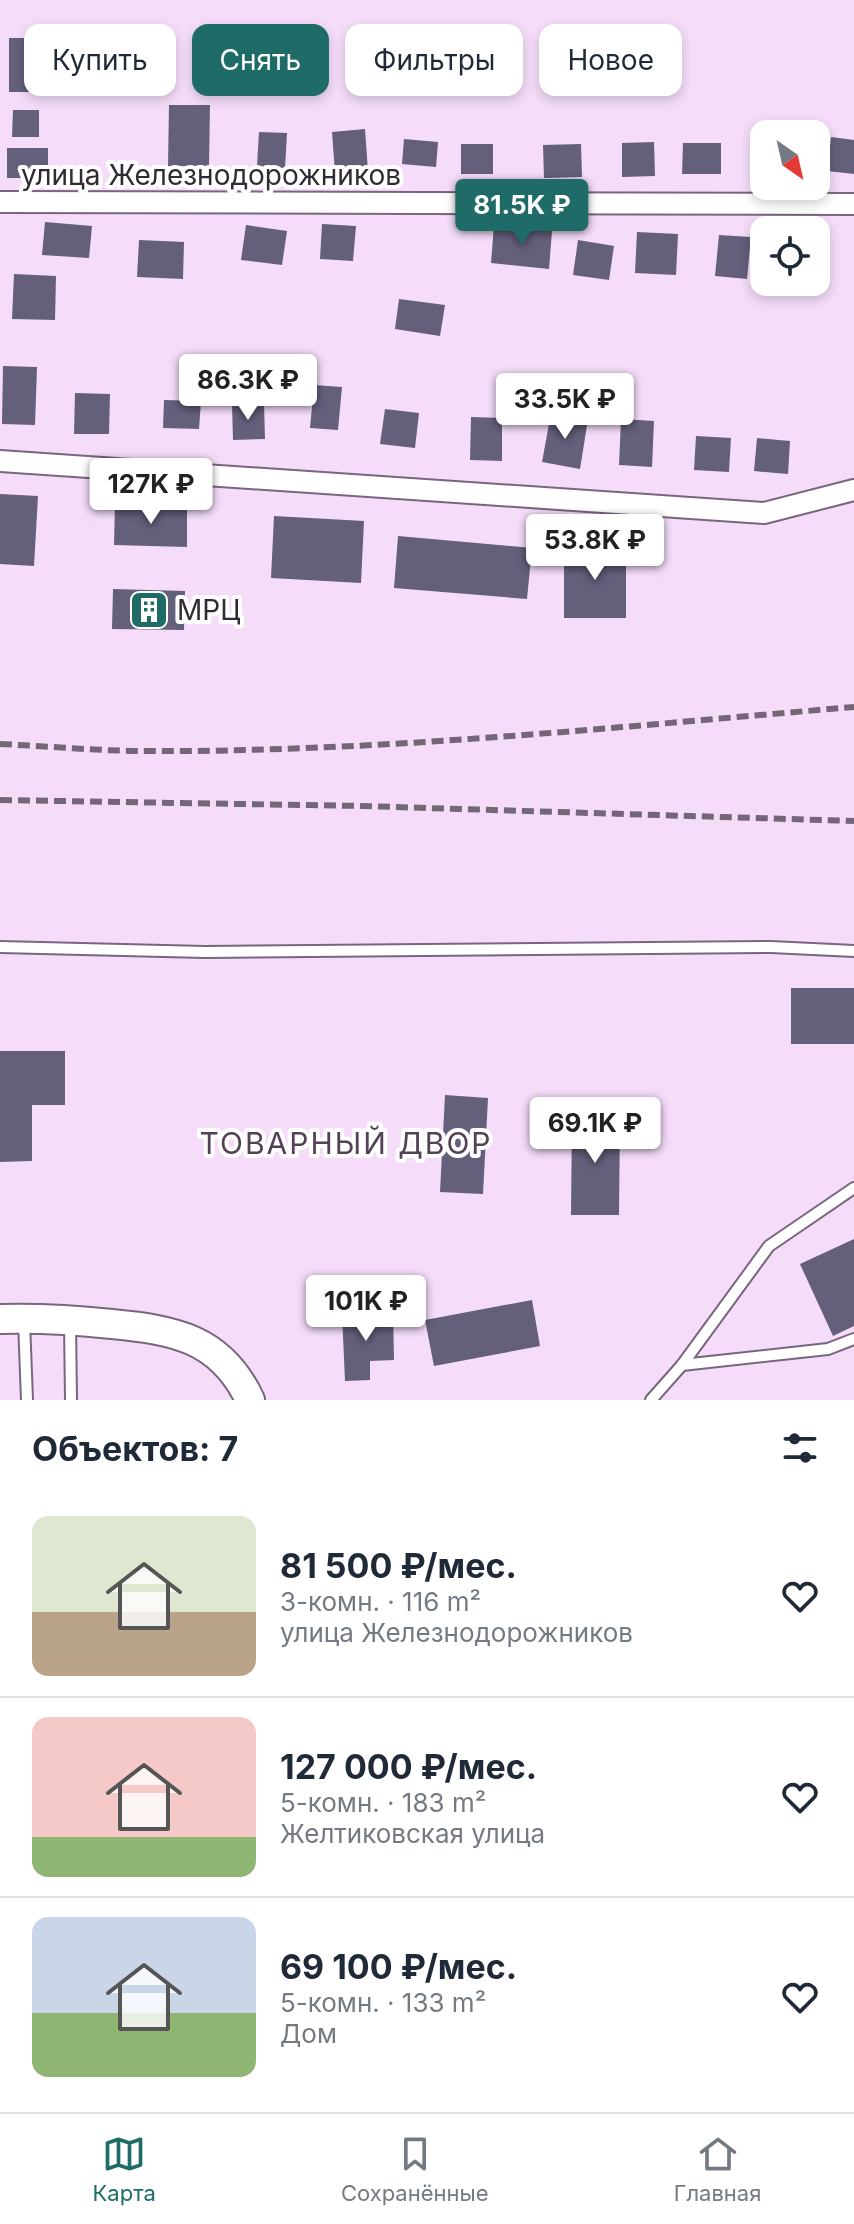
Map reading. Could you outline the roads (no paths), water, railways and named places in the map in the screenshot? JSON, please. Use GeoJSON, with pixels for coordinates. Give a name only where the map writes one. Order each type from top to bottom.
{"type":"FeatureCollection","features":[{"type":"Feature","properties":{"kind":"main road"},"geometry":{"type":"LineString","coordinates":[[12,1319],[70,1319],[183,1335],[224,1361],[240,1379],[250,1400]]}},
{"type":"Feature","properties":{"kind":"street","name":"улица Железнодорожников"},"geometry":{"type":"LineString","coordinates":[[0,202],[854,204]]}},
{"type":"Feature","properties":{"kind":"street"},"geometry":{"type":"LineString","coordinates":[[0,461],[764,513],[854,490]]}},
{"type":"Feature","properties":{"kind":"lane"},"geometry":{"type":"LineString","coordinates":[[0,947],[205,952],[755,947],[854,951]]}},
{"type":"Feature","properties":{"kind":"lane"},"geometry":{"type":"LineString","coordinates":[[651,1400],[682,1365],[769,1246],[854,1188]]}},
{"type":"Feature","properties":{"kind":"lane"},"geometry":{"type":"LineString","coordinates":[[12,1319],[27,1400]]}},
{"type":"Feature","properties":{"kind":"lane"},"geometry":{"type":"LineString","coordinates":[[70,1319],[71,1400]]}},
{"type":"Feature","properties":{"kind":"lane"},"geometry":{"type":"LineString","coordinates":[[682,1365],[828,1349],[854,1339]]}},
{"type":"Feature","properties":{"kind":"railway"},"geometry":{"type":"LineString","coordinates":[[0,744],[133,751],[314,748],[494,737],[854,707]]}},
{"type":"Feature","properties":{"kind":"railway"},"geometry":{"type":"LineString","coordinates":[[0,800],[362,806],[854,821]]}},
{"type":"Feature","properties":{"kind":"place","name":"МРЦ"},"geometry":{"type":"Point","coordinates":[149,610]}},
{"type":"Feature","properties":{"kind":"district","name":"ТОВАРНЫЙ ДВОР"},"geometry":{"type":"Point","coordinates":[346,1144]}}]}
